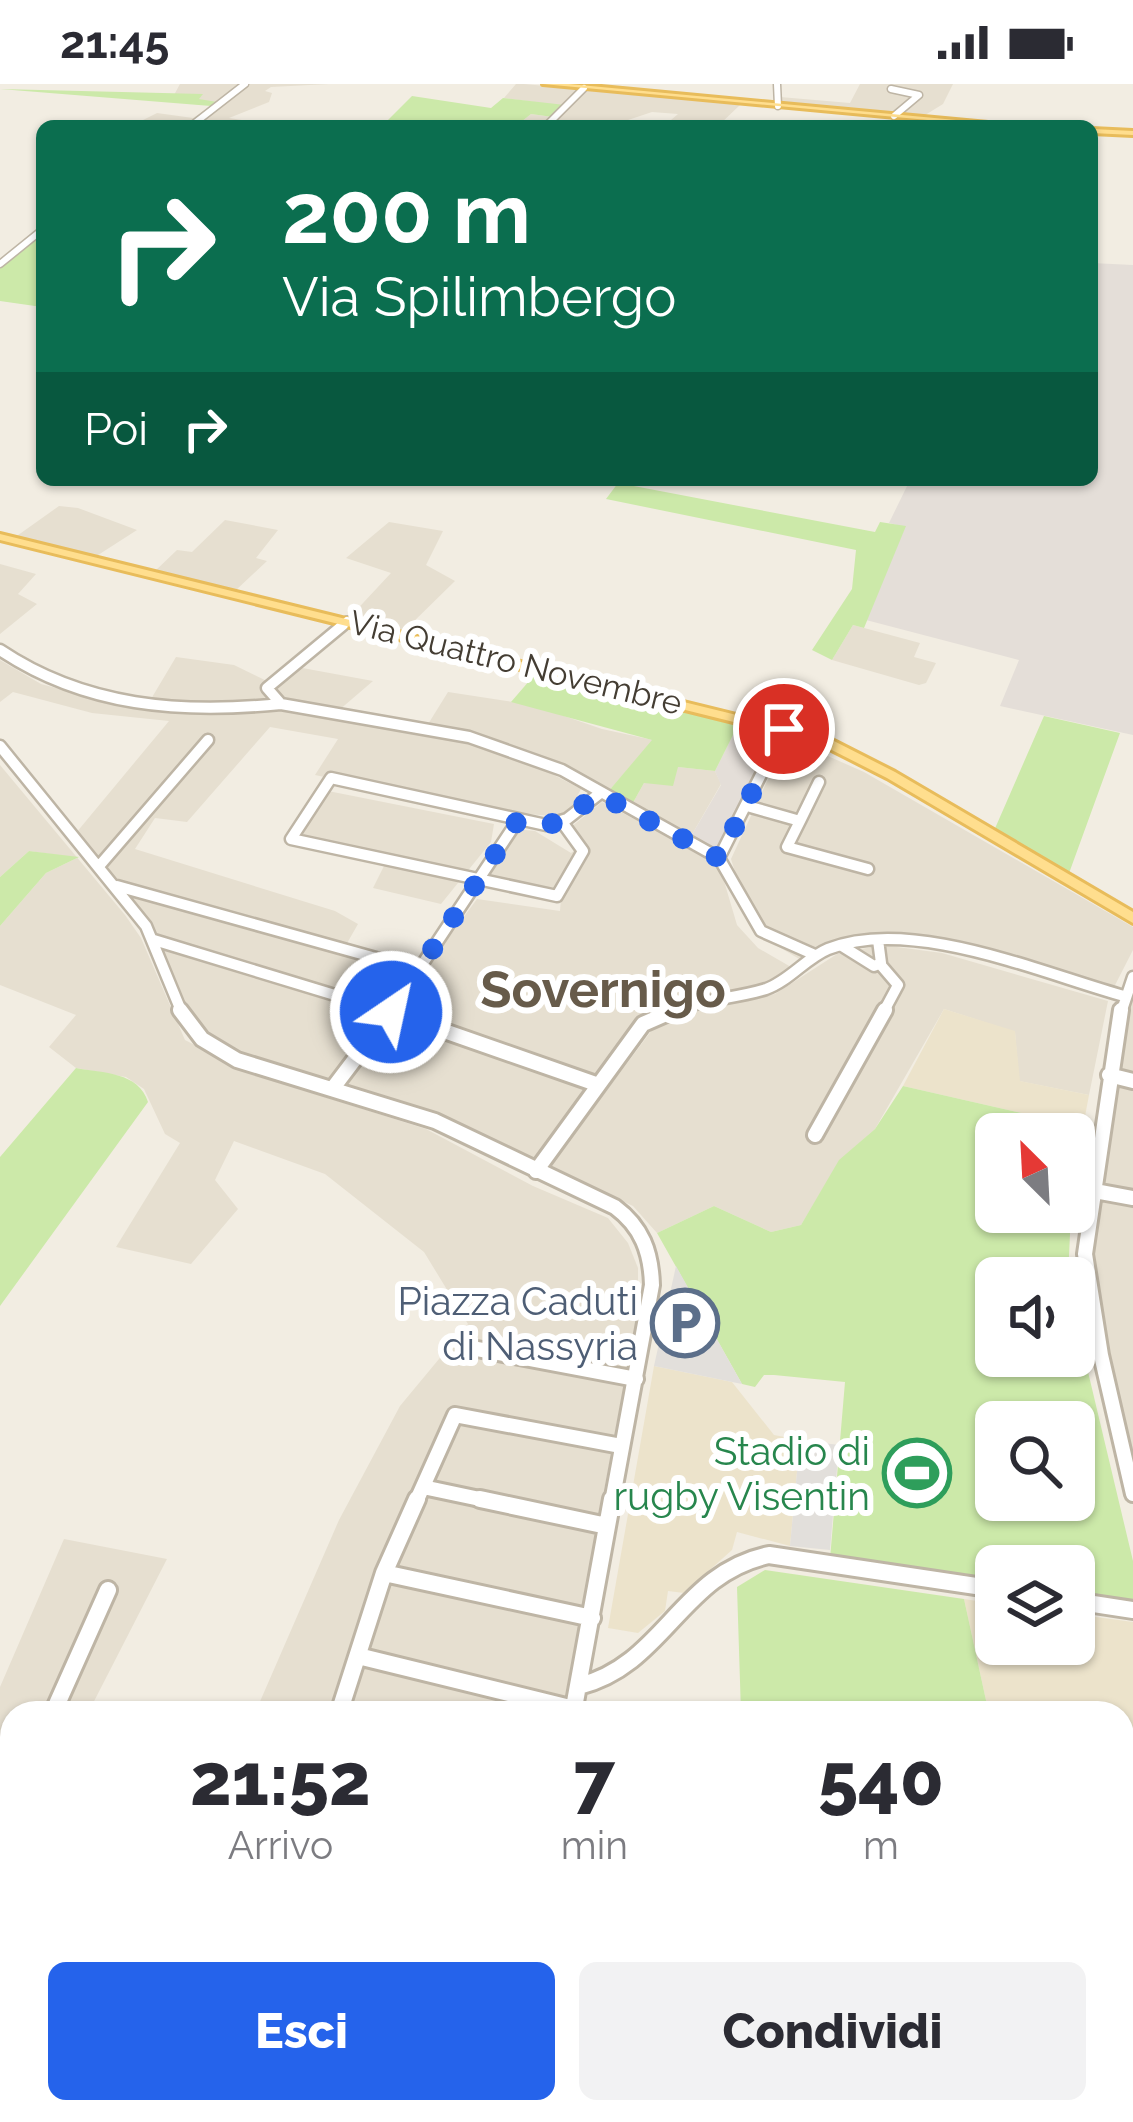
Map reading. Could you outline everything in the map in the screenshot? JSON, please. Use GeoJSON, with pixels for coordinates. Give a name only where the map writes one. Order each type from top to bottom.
{"type":"FeatureCollection","features":[{"type":"Feature","properties":{"kind":"main road"},"geometry":{"type":"LineString","coordinates":[[546,84],[637,88],[943,120]]}},
{"type":"Feature","properties":{"kind":"main road"},"geometry":{"type":"LineString","coordinates":[[1098,131],[1133,133]]}},
{"type":"Feature","properties":{"kind":"main road","name":"Via Quattro Novembre"},"geometry":{"type":"LineString","coordinates":[[0,537],[822,740],[1133,918]]}},
{"type":"Feature","properties":{"kind":"street"},"geometry":{"type":"LineString","coordinates":[[199,120],[245,84]]}},
{"type":"Feature","properties":{"kind":"street"},"geometry":{"type":"LineString","coordinates":[[777,84],[777,105]]}},
{"type":"Feature","properties":{"kind":"street"},"geometry":{"type":"LineString","coordinates":[[552,120],[584,88]]}},
{"type":"Feature","properties":{"kind":"street"},"geometry":{"type":"LineString","coordinates":[[891,89],[919,94],[894,116]]}},
{"type":"Feature","properties":{"kind":"street"},"geometry":{"type":"LineString","coordinates":[[0,265],[36,235]]}},
{"type":"Feature","properties":{"kind":"street"},"geometry":{"type":"LineString","coordinates":[[281,704],[267,688],[347,621]]}},
{"type":"Feature","properties":{"kind":"street"},"geometry":{"type":"LineString","coordinates":[[0,650],[60,685],[110,697],[230,708],[281,704],[488,742],[562,770],[719,858],[761,931],[815,955]]}},
{"type":"Feature","properties":{"kind":"street"},"geometry":{"type":"LineString","coordinates":[[719,858],[784,729]]}},
{"type":"Feature","properties":{"kind":"street"},"geometry":{"type":"LineString","coordinates":[[100,866],[208,740]]}},
{"type":"Feature","properties":{"kind":"street"},"geometry":{"type":"LineString","coordinates":[[0,746],[117,886],[154,940],[184,1019],[202,1040],[238,1060],[435,1121],[616,1207],[644,1236],[652,1285],[576,1701]]}},
{"type":"Feature","properties":{"kind":"street"},"geometry":{"type":"LineString","coordinates":[[562,822],[583,850],[557,896],[479,883],[291,838],[331,778],[546,825],[562,822],[599,794]]}},
{"type":"Feature","properties":{"kind":"street"},"geometry":{"type":"LineString","coordinates":[[819,782],[787,847],[868,868]]}},
{"type":"Feature","properties":{"kind":"street"},"geometry":{"type":"LineString","coordinates":[[747,806],[800,821]]}},
{"type":"Feature","properties":{"kind":"street"},"geometry":{"type":"LineString","coordinates":[[333,1088],[391,1012],[518,820]]}},
{"type":"Feature","properties":{"kind":"street"},"geometry":{"type":"LineString","coordinates":[[117,886],[419,970]]}},
{"type":"Feature","properties":{"kind":"street"},"geometry":{"type":"LineString","coordinates":[[154,940],[391,1012],[596,1084]]}},
{"type":"Feature","properties":{"kind":"street"},"geometry":{"type":"LineString","coordinates":[[815,1135],[896,992],[898,985],[880,964],[878,940]]}},
{"type":"Feature","properties":{"kind":"street"},"geometry":{"type":"LineString","coordinates":[[536,1172],[644,1024],[693,1001],[769,988],[815,955],[842,946],[924,940],[1124,996]]}},
{"type":"Feature","properties":{"kind":"street"},"geometry":{"type":"LineString","coordinates":[[842,946],[862,962],[880,964]]}},
{"type":"Feature","properties":{"kind":"street"},"geometry":{"type":"LineString","coordinates":[[1133,977],[1124,996],[1109,1075],[1095,1191],[1133,1198]]}},
{"type":"Feature","properties":{"kind":"street"},"geometry":{"type":"LineString","coordinates":[[1109,1075],[1133,1082]]}},
{"type":"Feature","properties":{"kind":"street"},"geometry":{"type":"LineString","coordinates":[[1088,1233],[1085,1254],[1101,1355],[1133,1494]]}},
{"type":"Feature","properties":{"kind":"street"},"geometry":{"type":"LineString","coordinates":[[477,1349],[635,1379]]}},
{"type":"Feature","properties":{"kind":"street"},"geometry":{"type":"LineString","coordinates":[[344,1701],[384,1574],[455,1415],[621,1446]]}},
{"type":"Feature","properties":{"kind":"street"},"geometry":{"type":"LineString","coordinates":[[423,1487],[608,1526]]}},
{"type":"Feature","properties":{"kind":"street"},"geometry":{"type":"LineString","coordinates":[[579,1686],[602,1682],[726,1568],[752,1558],[769,1555],[975,1586]]}},
{"type":"Feature","properties":{"kind":"street"},"geometry":{"type":"LineString","coordinates":[[384,1574],[592,1618]]}},
{"type":"Feature","properties":{"kind":"street"},"geometry":{"type":"LineString","coordinates":[[58,1701],[108,1590]]}},
{"type":"Feature","properties":{"kind":"street"},"geometry":{"type":"LineString","coordinates":[[1095,1604],[1133,1610]]}},
{"type":"Feature","properties":{"kind":"street"},"geometry":{"type":"LineString","coordinates":[[358,1656],[535,1701]]}},
{"type":"Feature","properties":{"kind":"shaded area"},"geometry":{"type":"Polygon","coordinates":[[[180,84],[329,84],[271,87],[265,91],[272,93],[269,102],[229,118],[242,120],[143,120],[157,113],[193,118],[216,103],[197,99],[201,94],[174,95],[180,84]]]}},
{"type":"Feature","properties":{"kind":"shaded area"},"geometry":{"type":"Polygon","coordinates":[[[516,84],[741,104],[724,120],[671,120],[678,114],[652,112],[628,120],[524,120],[531,114],[553,117],[564,106],[504,98],[516,84]]]}},
{"type":"Feature","properties":{"kind":"shaded area"},"geometry":{"type":"Polygon","coordinates":[[[860,84],[953,84],[943,104],[922,117],[779,104],[780,97],[850,103],[860,84]]]}},
{"type":"Feature","properties":{"kind":"shaded area"},"geometry":{"type":"Polygon","coordinates":[[[1098,263],[1133,265],[1133,735],[1000,706],[1019,660],[866,620],[905,527],[889,523],[907,486],[1098,486],[1098,263]]]}},
{"type":"Feature","properties":{"kind":"shaded area"},"geometry":{"type":"Polygon","coordinates":[[[59,506],[78,508],[137,530],[95,557],[14,538],[59,506]]]}},
{"type":"Feature","properties":{"kind":"shaded area"},"geometry":{"type":"Polygon","coordinates":[[[225,520],[278,530],[256,558],[267,561],[235,591],[154,572],[177,550],[192,552],[225,520]]]}},
{"type":"Feature","properties":{"kind":"shaded area"},"geometry":{"type":"Polygon","coordinates":[[[389,522],[443,531],[426,565],[455,581],[404,631],[349,618],[391,573],[346,558],[389,522]]]}},
{"type":"Feature","properties":{"kind":"shaded area"},"geometry":{"type":"Polygon","coordinates":[[[0,564],[36,574],[18,594],[37,604],[0,634],[0,564]]]}},
{"type":"Feature","properties":{"kind":"shaded area"},"geometry":{"type":"Polygon","coordinates":[[[853,625],[920,643],[914,657],[936,663],[926,683],[919,685],[832,660],[853,625]]]}},
{"type":"Feature","properties":{"kind":"shaded area"},"geometry":{"type":"Polygon","coordinates":[[[176,657],[234,665],[279,687],[297,667],[373,681],[338,711],[151,699],[176,657]]]}},
{"type":"Feature","properties":{"kind":"shaded area"},"geometry":{"type":"Polygon","coordinates":[[[0,660],[41,684],[109,702],[173,710],[276,708],[474,744],[525,760],[581,789],[566,817],[478,810],[315,775],[338,739],[270,727],[187,822],[155,818],[135,849],[335,911],[358,924],[346,945],[411,972],[428,938],[446,941],[477,899],[560,911],[561,898],[482,884],[515,829],[535,831],[571,853],[579,847],[566,831],[602,802],[719,864],[737,925],[758,948],[791,967],[766,984],[684,1001],[643,1018],[620,1042],[538,1165],[233,1053],[199,1032],[155,933],[76,833],[169,721],[92,713],[13,692],[0,702],[0,660]]]}},
{"type":"Feature","properties":{"kind":"shaded area"},"geometry":{"type":"Polygon","coordinates":[[[448,692],[532,705],[602,729],[653,740],[607,793],[533,753],[479,736],[425,729],[448,692]]]}},
{"type":"Feature","properties":{"kind":"shaded area"},"geometry":{"type":"Polygon","coordinates":[[[738,725],[775,735],[719,851],[690,838],[721,785],[715,771],[738,725]]]}},
{"type":"Feature","properties":{"kind":"shaded area"},"geometry":{"type":"Polygon","coordinates":[[[787,738],[864,772],[1133,927],[1133,950],[1112,991],[916,937],[860,936],[801,960],[769,941],[748,913],[731,859],[787,738]]]}},
{"type":"Feature","properties":{"kind":"shaded area"},"geometry":{"type":"Polygon","coordinates":[[[0,765],[125,915],[141,938],[185,1040],[249,1073],[426,1129],[533,1186],[608,1218],[628,1243],[638,1268],[638,1311],[564,1701],[260,1701],[339,1520],[400,1406],[468,1324],[424,1252],[325,1174],[234,1141],[215,1180],[238,1209],[191,1264],[116,1247],[180,1143],[165,1134],[144,1089],[126,1077],[76,1068],[49,1047],[76,1015],[0,985],[0,926],[46,873],[77,858],[29,851],[0,877],[0,765]]]}},
{"type":"Feature","properties":{"kind":"shaded area"},"geometry":{"type":"Polygon","coordinates":[[[678,767],[715,771],[721,784],[690,838],[630,808],[644,783],[678,767]]]}},
{"type":"Feature","properties":{"kind":"shaded area"},"geometry":{"type":"Polygon","coordinates":[[[328,791],[494,824],[491,842],[441,904],[373,888],[385,864],[298,841],[328,791]]]}},
{"type":"Feature","properties":{"kind":"shaded area"},"geometry":{"type":"Polygon","coordinates":[[[882,945],[942,953],[1108,1001],[1089,1095],[1019,1081],[1015,1032],[944,1009],[875,1129],[840,1160],[801,1225],[771,1232],[714,1206],[657,1233],[633,1206],[549,1167],[655,1026],[675,1016],[775,994],[837,954],[882,945]]]}},
{"type":"Feature","properties":{"kind":"shaded area"},"geometry":{"type":"Polygon","coordinates":[[[1133,986],[1133,1191],[1095,1183],[1100,1127],[1133,986]]]}},
{"type":"Feature","properties":{"kind":"shaded area"},"geometry":{"type":"Polygon","coordinates":[[[944,1009],[1015,1031],[1020,1081],[1089,1095],[1086,1113],[1022,1113],[903,1086],[944,1009]]]}},
{"type":"Feature","properties":{"kind":"shaded area"},"geometry":{"type":"Polygon","coordinates":[[[1095,1196],[1133,1205],[1133,1478],[1095,1324],[1095,1257],[1089,1257],[1090,1233],[1095,1233],[1095,1196]]]}},
{"type":"Feature","properties":{"kind":"shaded area","name":"Piazza Caduti di Nassyria"},"geometry":{"type":"Polygon","coordinates":[[[676,1266],[742,1384],[654,1366],[676,1266]]]}},
{"type":"Feature","properties":{"kind":"shaded area"},"geometry":{"type":"Polygon","coordinates":[[[654,1366],[732,1382],[774,1435],[800,1440],[790,1546],[737,1532],[732,1550],[684,1593],[668,1591],[665,1611],[638,1633],[608,1628],[654,1366]]]}},
{"type":"Feature","properties":{"kind":"shaded area"},"geometry":{"type":"Polygon","coordinates":[[[800,1440],[839,1445],[830,1550],[790,1546],[800,1440]]]}},
{"type":"Feature","properties":{"kind":"shaded area"},"geometry":{"type":"Polygon","coordinates":[[[64,1539],[167,1559],[94,1701],[0,1701],[0,1687],[64,1539]]]}},
{"type":"Feature","properties":{"kind":"shaded area"},"geometry":{"type":"Polygon","coordinates":[[[964,1599],[975,1601],[975,1650],[964,1599]]]}},
{"type":"Feature","properties":{"kind":"shaded area"},"geometry":{"type":"Polygon","coordinates":[[[1095,1617],[1133,1622],[1133,1701],[986,1701],[978,1665],[1095,1665],[1095,1617]]]}},
{"type":"Feature","properties":{"kind":"green space"},"geometry":{"type":"Polygon","coordinates":[[[0,89],[203,94],[199,99],[217,102],[211,106],[0,89]]]}},
{"type":"Feature","properties":{"kind":"green space"},"geometry":{"type":"Polygon","coordinates":[[[412,96],[491,108],[503,98],[565,105],[553,117],[531,114],[524,120],[388,120],[412,96]]]}},
{"type":"Feature","properties":{"kind":"green space"},"geometry":{"type":"Polygon","coordinates":[[[36,233],[36,306],[0,301],[0,262],[36,233]]]}},
{"type":"Feature","properties":{"kind":"green space"},"geometry":{"type":"Polygon","coordinates":[[[616,486],[634,486],[875,532],[880,522],[906,526],[864,628],[853,625],[832,660],[812,650],[852,589],[856,550],[606,499],[616,486]]]}},
{"type":"Feature","properties":{"kind":"green space"},"geometry":{"type":"Polygon","coordinates":[[[536,673],[738,725],[715,771],[678,767],[673,786],[644,783],[630,808],[607,793],[652,740],[511,702],[536,673]]]}},
{"type":"Feature","properties":{"kind":"green space"},"geometry":{"type":"Polygon","coordinates":[[[1044,716],[1120,733],[1068,876],[993,833],[1044,716]]]}},
{"type":"Feature","properties":{"kind":"green space"},"geometry":{"type":"Polygon","coordinates":[[[29,851],[79,857],[46,873],[0,926],[0,877],[29,851]]]}},
{"type":"Feature","properties":{"kind":"green space"},"geometry":{"type":"Polygon","coordinates":[[[76,1068],[128,1079],[148,1102],[0,1306],[0,1157],[76,1068]]]}},
{"type":"Feature","properties":{"kind":"green space"},"geometry":{"type":"Polygon","coordinates":[[[903,1086],[1022,1113],[975,1113],[975,1233],[1070,1233],[1069,1257],[975,1257],[975,1377],[1089,1377],[1095,1401],[975,1401],[975,1521],[1095,1521],[1095,1401],[1133,1561],[1133,1602],[1095,1597],[1095,1545],[975,1545],[975,1581],[830,1559],[845,1382],[764,1375],[755,1387],[742,1384],[657,1233],[714,1206],[771,1232],[801,1225],[839,1160],[875,1129],[903,1086]]]}},
{"type":"Feature","properties":{"kind":"green space"},"geometry":{"type":"Polygon","coordinates":[[[765,1570],[964,1599],[986,1701],[741,1701],[737,1587],[765,1570]]]}},
{"type":"Feature","properties":{"kind":"place","name":"Piazza Caduti di Nassyria"},"geometry":{"type":"Point","coordinates":[685,1323]}},
{"type":"Feature","properties":{"kind":"place","name":"Stadio di rugby Visentin"},"geometry":{"type":"Point","coordinates":[917,1473]}},
{"type":"Feature","properties":{"kind":"district","name":"Sovernigo"},"geometry":{"type":"Point","coordinates":[603,989]}},
{"type":"Feature","properties":{"kind":"route"},"geometry":{"type":"LineString","coordinates":[[391,1012],[518,820],[556,824],[599,794],[719,858],[784,729]]}}]}
